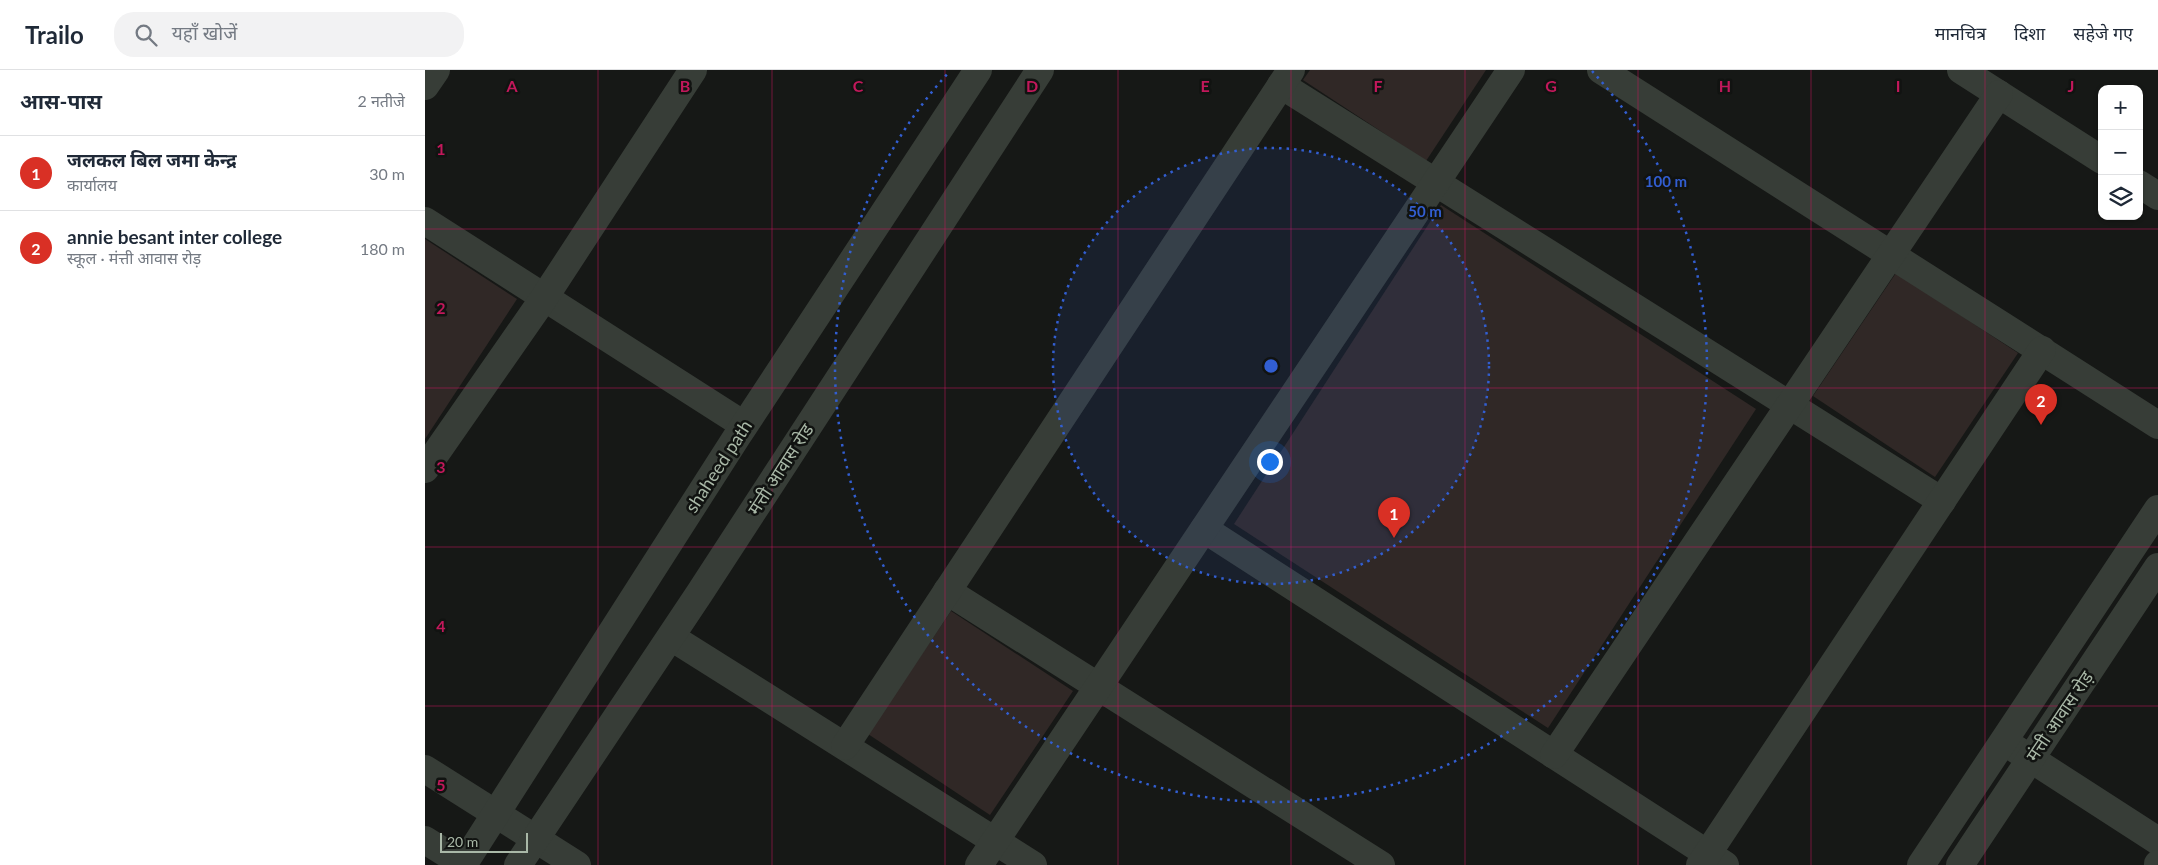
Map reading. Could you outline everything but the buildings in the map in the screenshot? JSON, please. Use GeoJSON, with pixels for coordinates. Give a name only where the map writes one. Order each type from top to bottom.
{"type":"FeatureCollection","features":[{"type":"Feature","properties":{"kind":"street"},"geometry":{"type":"LineString","coordinates":[[425,86],[436,70]]}},
{"type":"Feature","properties":{"kind":"street"},"geometry":{"type":"LineString","coordinates":[[425,469],[544,298],[693,70]]}},
{"type":"Feature","properties":{"kind":"street","name":"shaheed path"},"geometry":{"type":"LineString","coordinates":[[463,865],[744,425],[978,70]]}},
{"type":"Feature","properties":{"kind":"street","name":"मंत्ती आवास रोड"},"geometry":{"type":"LineString","coordinates":[[517,865],[671,637],[1040,70]]}},
{"type":"Feature","properties":{"kind":"street"},"geometry":{"type":"LineString","coordinates":[[979,865],[1511,70]]}},
{"type":"Feature","properties":{"kind":"street"},"geometry":{"type":"LineString","coordinates":[[1601,70],[2158,425]]}},
{"type":"Feature","properties":{"kind":"street"},"geometry":{"type":"LineString","coordinates":[[1961,70],[2098,157]]}},
{"type":"Feature","properties":{"kind":"street"},"geometry":{"type":"LineString","coordinates":[[845,746],[1286,77],[1435,182],[1942,501]]}},
{"type":"Feature","properties":{"kind":"street"},"geometry":{"type":"LineString","coordinates":[[1555,755],[1999,94]]}},
{"type":"Feature","properties":{"kind":"street"},"geometry":{"type":"LineString","coordinates":[[2143,187],[2158,196]]}},
{"type":"Feature","properties":{"kind":"street"},"geometry":{"type":"LineString","coordinates":[[425,221],[744,425]]}},
{"type":"Feature","properties":{"kind":"street"},"geometry":{"type":"LineString","coordinates":[[1204,529],[1555,755],[1711,861],[1942,501],[2042,350]]}},
{"type":"Feature","properties":{"kind":"street"},"geometry":{"type":"LineString","coordinates":[[1921,865],[2158,509]]}},
{"type":"Feature","properties":{"kind":"street","name":"मंत्ती आवास रोड़"},"geometry":{"type":"LineString","coordinates":[[1960,865],[2158,567]]}},
{"type":"Feature","properties":{"kind":"street"},"geometry":{"type":"LineString","coordinates":[[947,591],[1381,865]]}},
{"type":"Feature","properties":{"kind":"street"},"geometry":{"type":"LineString","coordinates":[[671,637],[1033,865]]}},
{"type":"Feature","properties":{"kind":"street"},"geometry":{"type":"LineString","coordinates":[[2003,741],[2158,841]]}},
{"type":"Feature","properties":{"kind":"street"},"geometry":{"type":"LineString","coordinates":[[425,769],[577,865]]}},
{"type":"Feature","properties":{"kind":"street"},"geometry":{"type":"LineString","coordinates":[[425,840],[463,865]]}},
{"type":"Feature","properties":{"kind":"shaded area"},"geometry":{"type":"Polygon","coordinates":[[[1310,70],[1486,70],[1426,161],[1303,80],[1310,70]]]}},
{"type":"Feature","properties":{"kind":"shaded area"},"geometry":{"type":"Polygon","coordinates":[[[1441,205],[1756,409],[1548,728],[1234,524],[1441,205]]]}},
{"type":"Feature","properties":{"kind":"shaded area"},"geometry":{"type":"Polygon","coordinates":[[[425,239],[517,299],[425,439],[425,239]]]}},
{"type":"Feature","properties":{"kind":"shaded area"},"geometry":{"type":"Polygon","coordinates":[[[1896,273],[2018,353],[1935,477],[1813,396],[1896,273]]]}},
{"type":"Feature","properties":{"kind":"shaded area"},"geometry":{"type":"Polygon","coordinates":[[[951,611],[1073,691],[990,815],[868,734],[951,611]]]}},
{"type":"Feature","properties":{"kind":"place","name":"annie besant inter college"},"geometry":{"type":"Point","coordinates":[2041,425]}},
{"type":"Feature","properties":{"kind":"place","name":"जलकल बिल जमा केन्द्र"},"geometry":{"type":"Point","coordinates":[1394,538]}}]}
